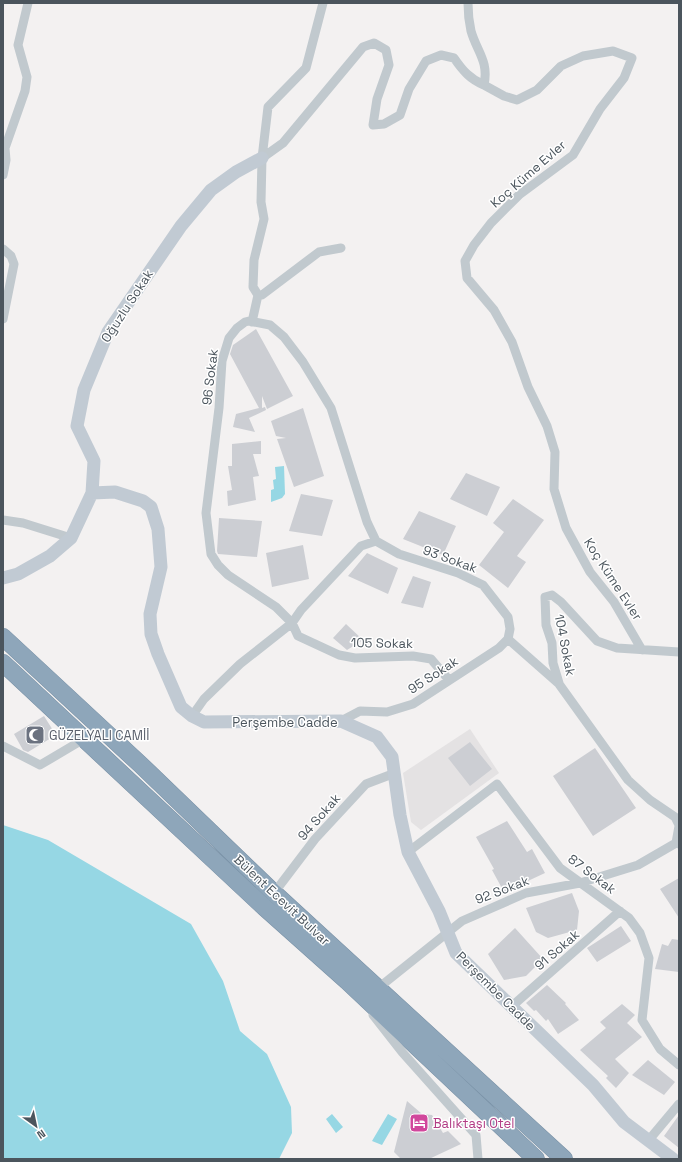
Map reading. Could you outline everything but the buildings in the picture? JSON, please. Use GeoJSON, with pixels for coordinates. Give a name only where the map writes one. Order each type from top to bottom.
{"type":"FeatureCollection","features":[{"type":"Feature","properties":{"kind":"highway","name":"Bülent Ecevit Bulvar"},"geometry":{"type":"LineString","coordinates":[[3,637],[141,765],[274,893],[377,989],[564,1159]]}},
{"type":"Feature","properties":{"kind":"highway","name":"Bülent Ecevit Bulvar"},"geometry":{"type":"LineString","coordinates":[[3,663],[264,907],[347,981],[536,1159]]}},
{"type":"Feature","properties":{"kind":"main road","name":"Oğuzlu Sokak"},"geometry":{"type":"LineString","coordinates":[[92,494],[94,461],[77,426],[84,390],[108,332],[181,226],[211,190],[236,172],[262,158]]}},
{"type":"Feature","properties":{"kind":"main road","name":"Perşembe Cadde"},"geometry":{"type":"LineString","coordinates":[[92,494],[115,492],[130,496],[143,501],[150,507],[154,515],[160,540],[161,567],[150,614],[151,634],[181,707],[192,716],[204,722],[233,723],[341,720],[377,737],[392,757],[400,815],[408,852],[439,911],[447,934],[456,953],[593,1085],[624,1122],[673,1159]]}},
{"type":"Feature","properties":{"kind":"main road"},"geometry":{"type":"LineString","coordinates":[[3,578],[18,574],[50,556],[71,538],[92,494]]}},
{"type":"Feature","properties":{"kind":"street"},"geometry":{"type":"LineString","coordinates":[[3,175],[6,160],[4,148],[25,90],[27,77],[18,45],[28,3]]}},
{"type":"Feature","properties":{"kind":"street"},"geometry":{"type":"LineString","coordinates":[[192,716],[204,699],[240,664],[292,623],[301,610],[361,546],[376,541],[367,522],[332,408],[303,362],[284,337],[270,326],[252,322],[258,295],[254,286],[254,260],[264,219],[261,202],[262,158],[268,107],[306,68],[323,3]]}},
{"type":"Feature","properties":{"kind":"street"},"geometry":{"type":"LineString","coordinates":[[468,3],[471,32],[484,61],[486,76],[484,85]]}},
{"type":"Feature","properties":{"kind":"street","name":"Koç Küme Evler"},"geometry":{"type":"LineString","coordinates":[[262,158],[283,143],[363,47],[374,43],[386,50],[389,65],[377,99],[373,125],[384,124],[400,115],[409,89],[426,61],[441,55],[454,58],[462,70],[473,80],[504,96],[517,100],[537,90],[560,66],[583,56],[613,51],[632,58],[624,78],[600,109],[573,155],[519,195],[491,223],[464,261],[467,278],[494,310],[512,342],[528,387],[547,426],[555,452],[554,490],[566,528],[590,572],[614,602],[642,650]]}},
{"type":"Feature","properties":{"kind":"street"},"geometry":{"type":"LineString","coordinates":[[258,295],[268,291],[290,272],[319,252],[341,248]]}},
{"type":"Feature","properties":{"kind":"street"},"geometry":{"type":"LineString","coordinates":[[3,249],[11,256],[14,264],[3,319]]}},
{"type":"Feature","properties":{"kind":"street","name":"96 Sokak"},"geometry":{"type":"LineString","coordinates":[[252,322],[245,322],[237,328],[227,343],[222,361],[219,408],[206,513],[208,535],[211,554],[218,566],[228,575],[276,607],[292,623]]}},
{"type":"Feature","properties":{"kind":"street"},"geometry":{"type":"LineString","coordinates":[[3,520],[23,523],[71,538]]}},
{"type":"Feature","properties":{"kind":"street","name":"93 Sokak"},"geometry":{"type":"LineString","coordinates":[[376,541],[399,554],[458,573],[483,585],[508,617],[510,629],[508,639]]}},
{"type":"Feature","properties":{"kind":"street","name":"104 Sokak"},"geometry":{"type":"LineString","coordinates":[[559,684],[553,663],[552,643],[546,625],[545,597],[552,595],[561,602],[597,641],[617,648],[679,652]]}},
{"type":"Feature","properties":{"kind":"street","name":"105 Sokak"},"geometry":{"type":"LineString","coordinates":[[292,623],[298,636],[339,655],[355,658],[413,656],[431,659],[449,680]]}},
{"type":"Feature","properties":{"kind":"street"},"geometry":{"type":"LineString","coordinates":[[508,639],[559,684],[628,780],[650,800],[675,817],[679,825],[678,843]]}},
{"type":"Feature","properties":{"kind":"street","name":"95 Sokak"},"geometry":{"type":"LineString","coordinates":[[341,720],[360,711],[387,712],[413,704],[499,648],[508,639]]}},
{"type":"Feature","properties":{"kind":"street"},"geometry":{"type":"LineString","coordinates":[[3,746],[40,765],[84,739]]}},
{"type":"Feature","properties":{"kind":"street","name":"94 Sokak"},"geometry":{"type":"LineString","coordinates":[[274,893],[316,839],[366,784],[395,773]]}},
{"type":"Feature","properties":{"kind":"street","name":"87 Sokak"},"geometry":{"type":"LineString","coordinates":[[408,852],[497,784],[560,868],[629,918],[640,933],[649,958],[642,1020],[660,1049],[679,1063]]}},
{"type":"Feature","properties":{"kind":"street","name":"92 Sokak"},"geometry":{"type":"LineString","coordinates":[[377,989],[462,921],[526,893],[580,883],[638,865],[678,843]]}},
{"type":"Feature","properties":{"kind":"street","name":"91 Sokak"},"geometry":{"type":"LineString","coordinates":[[511,1007],[620,911]]}},
{"type":"Feature","properties":{"kind":"street"},"geometry":{"type":"LineString","coordinates":[[347,981],[402,1052],[476,1136],[478,1159]]}},
{"type":"Feature","properties":{"kind":"street"},"geometry":{"type":"LineString","coordinates":[[648,1141],[679,1104]]}},
{"type":"Feature","properties":{"kind":"shaded area"},"geometry":{"type":"Polygon","coordinates":[[[470,729],[499,773],[421,830],[411,822],[403,773],[470,729]]]}},
{"type":"Feature","properties":{"kind":"water"},"geometry":{"type":"Polygon","coordinates":[[[284,466],[285,494],[282,498],[271,502],[271,490],[274,489],[273,480],[276,479],[275,467],[284,466]]]}},
{"type":"Feature","properties":{"kind":"water"},"geometry":{"type":"Polygon","coordinates":[[[3,825],[48,840],[191,924],[223,981],[240,1031],[267,1054],[291,1107],[292,1133],[279,1159],[3,1159],[3,825]]]}},
{"type":"Feature","properties":{"kind":"water"},"geometry":{"type":"Polygon","coordinates":[[[332,1114],[343,1127],[336,1133],[326,1119],[332,1114]]]}},
{"type":"Feature","properties":{"kind":"water"},"geometry":{"type":"Polygon","coordinates":[[[388,1114],[397,1119],[382,1145],[372,1141],[388,1114]]]}},
{"type":"Feature","properties":{"kind":"place","name":"GÜZELYALI CAMİİ"},"geometry":{"type":"Point","coordinates":[35,735]}},
{"type":"Feature","properties":{"kind":"place","name":"Balıktaşı Otel"},"geometry":{"type":"Point","coordinates":[419,1123]}}]}
